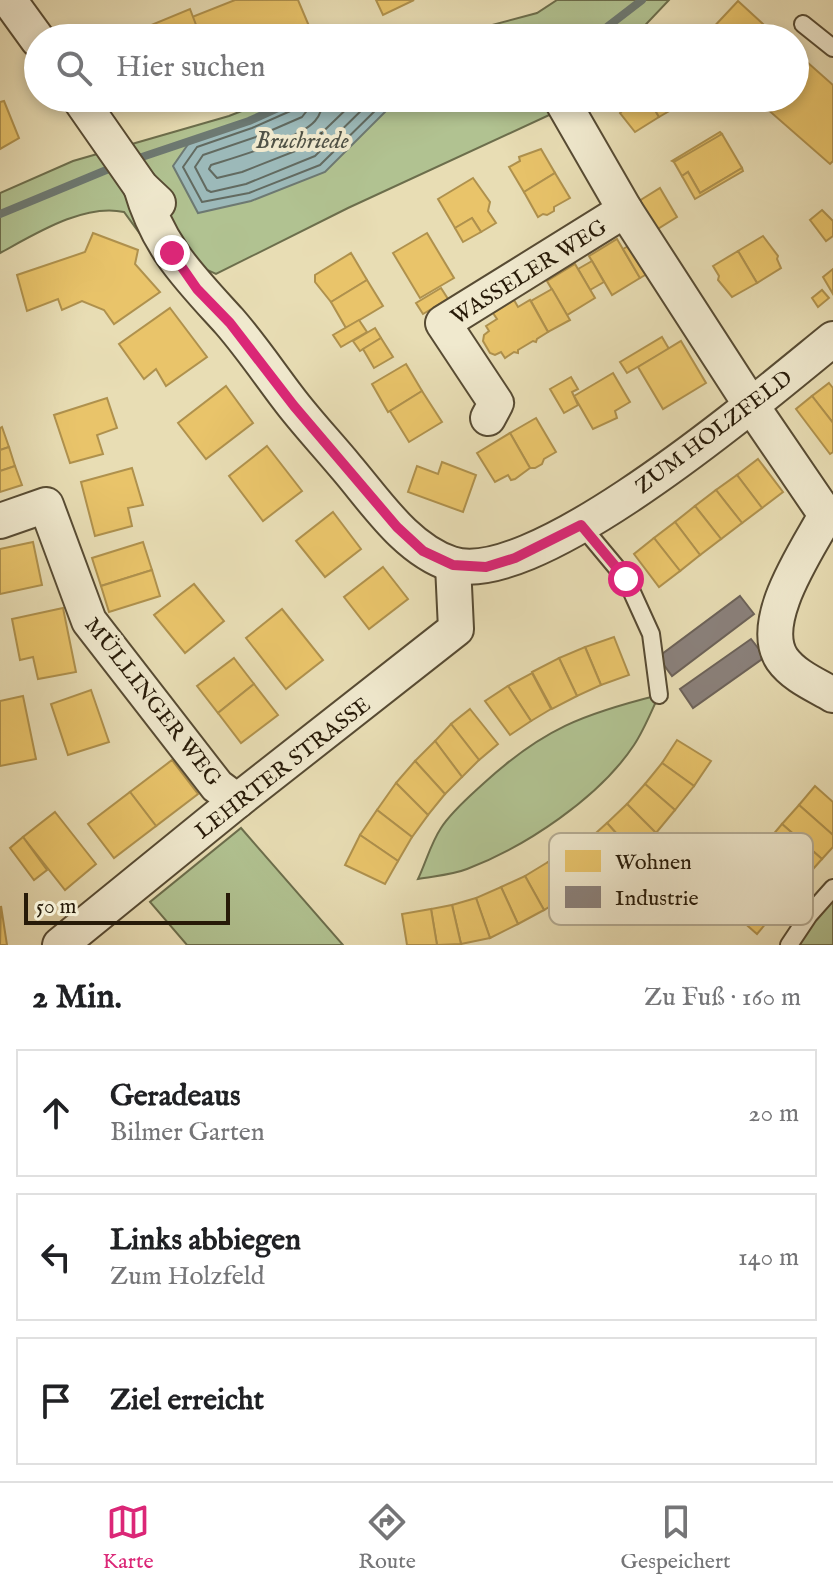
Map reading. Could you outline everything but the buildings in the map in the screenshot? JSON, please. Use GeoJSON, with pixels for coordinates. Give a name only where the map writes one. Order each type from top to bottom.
{"type":"FeatureCollection","features":[{"type":"Feature","properties":{"kind":"street"},"geometry":{"type":"LineString","coordinates":[[9,0],[26,24]]}},
{"type":"Feature","properties":{"kind":"street","name":"ZUM HOLZFELD"},"geometry":{"type":"LineString","coordinates":[[89,112],[141,187],[148,214],[160,237],[197,289],[230,323],[294,406],[397,527],[423,551],[453,565],[486,567],[515,558],[581,525],[660,476],[833,339]]}},
{"type":"Feature","properties":{"kind":"street","name":"WASSELER WEG"},"geometry":{"type":"LineString","coordinates":[[568,112],[625,210],[751,405],[830,513]]}},
{"type":"Feature","properties":{"kind":"street","name":"WASSELER WEG"},"geometry":{"type":"LineString","coordinates":[[488,418],[496,403],[443,323],[625,210]]}},
{"type":"Feature","properties":{"kind":"street","name":"MÜLLINGER WEG"},"geometry":{"type":"LineString","coordinates":[[0,521],[46,505],[89,621],[217,786],[237,801]]}},
{"type":"Feature","properties":{"kind":"street"},"geometry":{"type":"LineString","coordinates":[[830,513],[781,600],[773,630],[781,657],[799,675],[833,695]]}},
{"type":"Feature","properties":{"kind":"street","name":"LEHRTER STRASSE"},"geometry":{"type":"LineString","coordinates":[[60,945],[456,629],[453,565]]}},
{"type":"Feature","properties":{"kind":"lane"},"geometry":{"type":"LineString","coordinates":[[809,29],[833,48]]}},
{"type":"Feature","properties":{"kind":"lane"},"geometry":{"type":"LineString","coordinates":[[581,525],[626,579],[651,634],[659,695]]}},
{"type":"Feature","properties":{"kind":"lane"},"geometry":{"type":"LineString","coordinates":[[813,910],[833,888]]}},
{"type":"Feature","properties":{"kind":"lane"},"geometry":{"type":"LineString","coordinates":[[789,945],[802,925]]}},
{"type":"Feature","properties":{"kind":"green space"},"geometry":{"type":"Polygon","coordinates":[[[557,0],[669,0],[646,24],[496,24],[537,13],[557,0]]]}},
{"type":"Feature","properties":{"kind":"green space"},"geometry":{"type":"Polygon","coordinates":[[[239,112],[556,112],[348,208],[216,274],[172,254],[159,260],[124,212],[109,210],[60,222],[0,253],[0,193],[73,161],[239,112]]]}},
{"type":"Feature","properties":{"kind":"green space"},"geometry":{"type":"Polygon","coordinates":[[[659,695],[638,739],[619,765],[559,819],[489,860],[455,873],[418,879],[445,822],[505,764],[565,726],[608,709],[659,695]]]}},
{"type":"Feature","properties":{"kind":"green space"},"geometry":{"type":"Polygon","coordinates":[[[241,828],[343,945],[187,945],[150,902],[241,828]]]}},
{"type":"Feature","properties":{"kind":"green space"},"geometry":{"type":"Polygon","coordinates":[[[833,888],[833,945],[789,945],[804,925],[813,925],[813,914],[833,888]]]}},
{"type":"Feature","properties":{"kind":"water","name":"Bruchriede"},"geometry":{"type":"Polygon","coordinates":[[[269,112],[385,112],[325,172],[251,201],[198,213],[173,166],[191,140],[269,112]]]}},
{"type":"Feature","properties":{"kind":"waterway","name":"Bruchriede"},"geometry":{"type":"LineString","coordinates":[[611,24],[642,0]]}},
{"type":"Feature","properties":{"kind":"waterway","name":"Bruchriede"},"geometry":{"type":"LineString","coordinates":[[133,160],[269,112]]}},
{"type":"Feature","properties":{"kind":"waterway","name":"Bruchriede"},"geometry":{"type":"LineString","coordinates":[[0,214],[116,166]]}},
{"type":"Feature","properties":{"kind":"route"},"geometry":{"type":"LineString","coordinates":[[172,253],[197,289],[230,323],[294,406],[397,527],[423,551],[453,565],[486,567],[515,558],[581,525],[626,579]]}}]}
